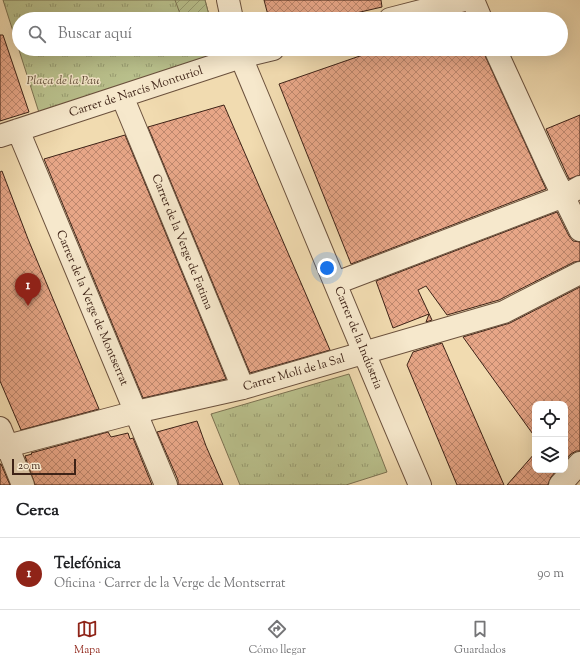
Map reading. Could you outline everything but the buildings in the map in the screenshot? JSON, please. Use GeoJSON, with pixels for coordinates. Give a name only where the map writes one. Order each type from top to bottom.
{"type":"FeatureCollection","features":[{"type":"Feature","properties":{"kind":"street"},"geometry":{"type":"LineString","coordinates":[[228,0],[231,12]]}},
{"type":"Feature","properties":{"kind":"street"},"geometry":{"type":"LineString","coordinates":[[417,12],[464,0]]}},
{"type":"Feature","properties":{"kind":"street"},"geometry":{"type":"LineString","coordinates":[[473,0],[478,12]]}},
{"type":"Feature","properties":{"kind":"street","name":"Carrer de Narcís Monturiol"},"geometry":{"type":"LineString","coordinates":[[9,133],[122,96],[232,56]]}},
{"type":"Feature","properties":{"kind":"street","name":"Carrer de la Indústria"},"geometry":{"type":"LineString","coordinates":[[241,56],[420,485]]}},
{"type":"Feature","properties":{"kind":"street"},"geometry":{"type":"LineString","coordinates":[[499,56],[572,192],[580,230]]}},
{"type":"Feature","properties":{"kind":"street","name":"Carrer de la Verge de Fatima"},"geometry":{"type":"LineString","coordinates":[[122,96],[242,388]]}},
{"type":"Feature","properties":{"kind":"street","name":"Carrer de la Verge de Montserrat"},"geometry":{"type":"LineString","coordinates":[[9,133],[136,412],[166,485]]}},
{"type":"Feature","properties":{"kind":"street"},"geometry":{"type":"LineString","coordinates":[[336,283],[572,192]]}},
{"type":"Feature","properties":{"kind":"street","name":"Carrer Molí de la Sal"},"geometry":{"type":"LineString","coordinates":[[2,441],[242,388],[364,353],[504,312],[580,272]]}},
{"type":"Feature","properties":{"kind":"street"},"geometry":{"type":"LineString","coordinates":[[2,441],[23,485]]}},
{"type":"Feature","properties":{"kind":"street"},"geometry":{"type":"LineString","coordinates":[[560,485],[580,463]]}},
{"type":"Feature","properties":{"kind":"green space","name":"Plaça de la Pau"},"geometry":{"type":"Polygon","coordinates":[[[3,0],[205,0],[208,12],[12,12],[12,28],[3,0]]]}},
{"type":"Feature","properties":{"kind":"green space"},"geometry":{"type":"Polygon","coordinates":[[[175,0],[205,0],[208,12],[179,12],[175,0]]]}},
{"type":"Feature","properties":{"kind":"green space","name":"Plaça de la Pau"},"geometry":{"type":"Polygon","coordinates":[[[21,56],[220,56],[223,64],[42,122],[21,56]]]}},
{"type":"Feature","properties":{"kind":"green space"},"geometry":{"type":"Polygon","coordinates":[[[349,374],[387,472],[346,485],[240,485],[211,414],[349,374]]]}},
{"type":"Feature","properties":{"kind":"place","name":"Telefónica"},"geometry":{"type":"Point","coordinates":[28,306]}}]}
